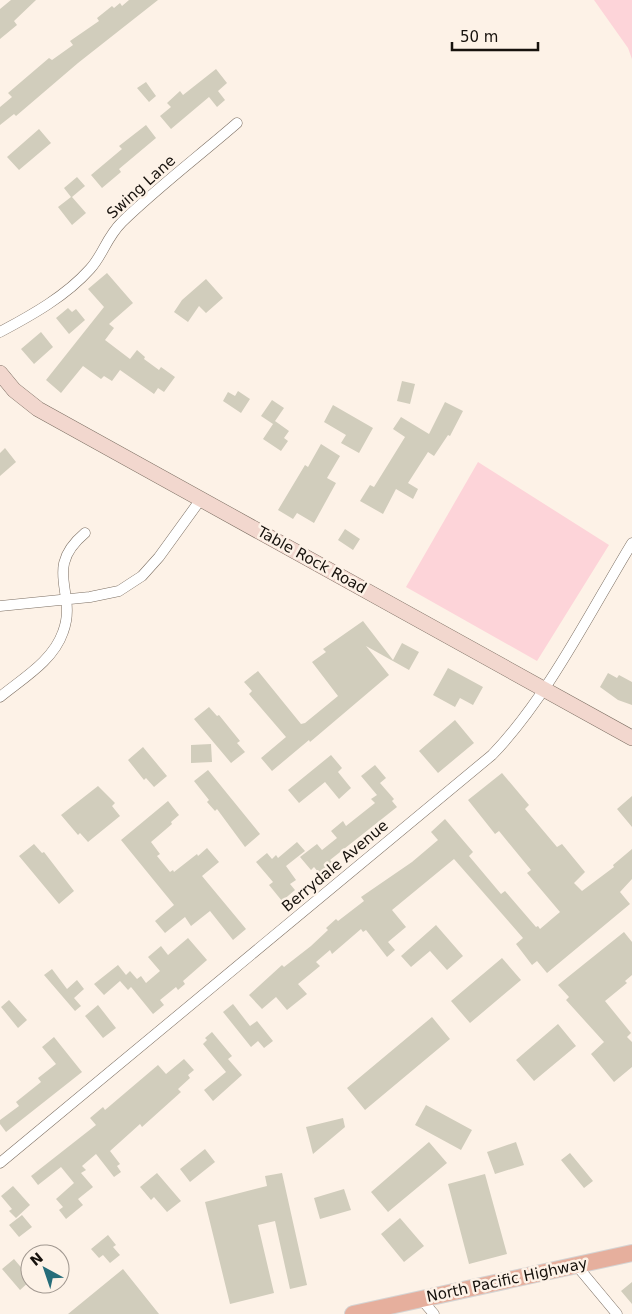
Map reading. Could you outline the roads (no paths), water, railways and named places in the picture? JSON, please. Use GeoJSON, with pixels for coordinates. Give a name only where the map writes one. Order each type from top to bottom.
{"type":"FeatureCollection","features":[{"type":"Feature","properties":{"kind":"main road","name":"Table Rock Road"},"geometry":{"type":"LineString","coordinates":[[0,373],[14,390],[38,409],[632,738]]}},
{"type":"Feature","properties":{"kind":"main road","name":"North Pacific Highway"},"geometry":{"type":"LineString","coordinates":[[353,1314],[632,1253]]}},
{"type":"Feature","properties":{"kind":"street","name":"Swing Lane"},"geometry":{"type":"LineString","coordinates":[[0,332],[43,308],[72,286],[91,268],[109,235],[138,207],[237,123]]}},
{"type":"Feature","properties":{"kind":"street"},"geometry":{"type":"LineString","coordinates":[[0,606],[90,597],[119,590],[142,576],[159,557],[201,499]]}},
{"type":"Feature","properties":{"kind":"street"},"geometry":{"type":"LineString","coordinates":[[0,697],[44,661],[57,646],[64,630],[66,615],[65,555],[73,543],[85,533]]}},
{"type":"Feature","properties":{"kind":"street","name":"Berrydale Avenue"},"geometry":{"type":"LineString","coordinates":[[0,1163],[492,755],[504,743],[544,689],[632,543]]}},
{"type":"Feature","properties":{"kind":"street"},"geometry":{"type":"LineString","coordinates":[[577,1266],[617,1314]]}},
{"type":"Feature","properties":{"kind":"street"},"geometry":{"type":"LineString","coordinates":[[422,1299],[434,1314]]}}]}
